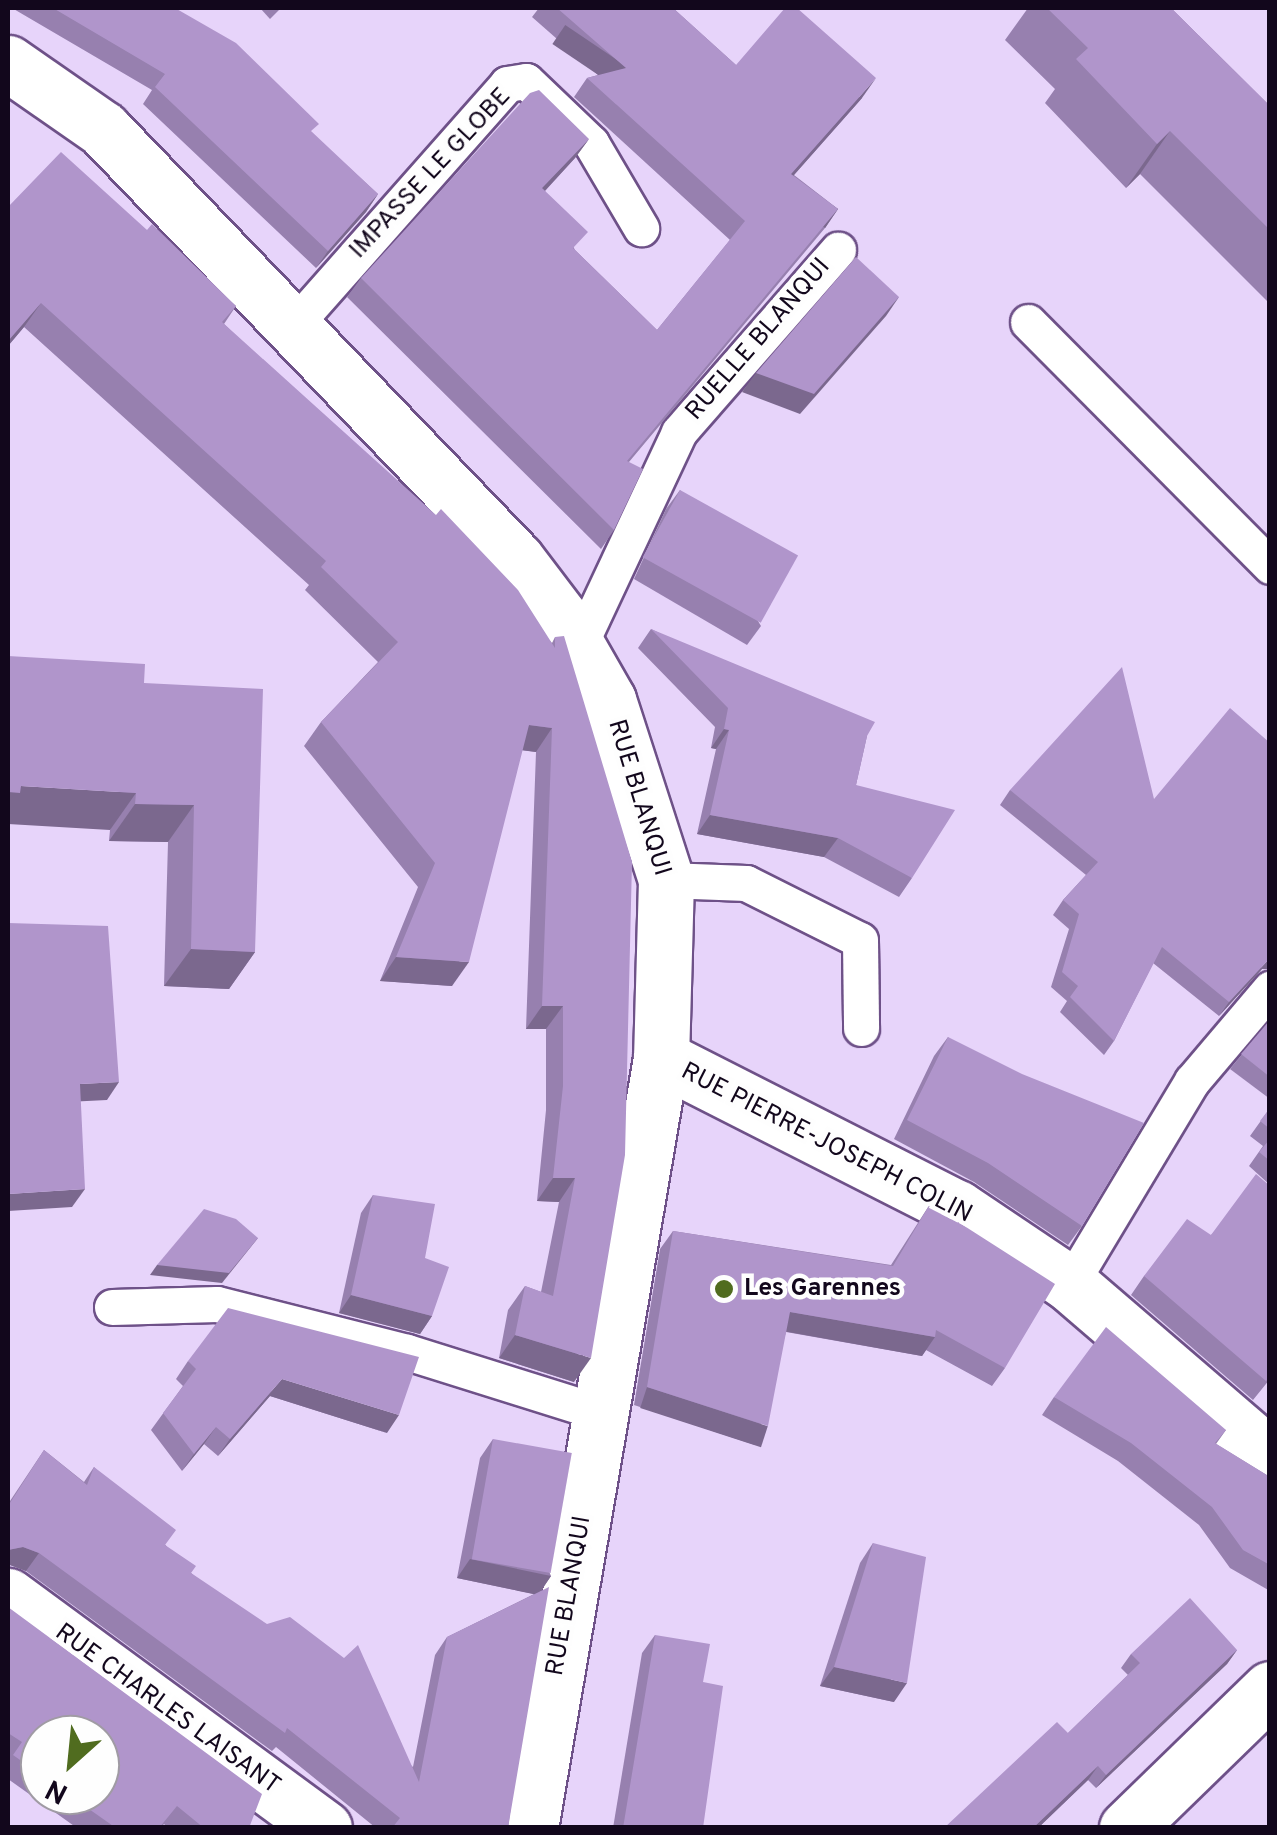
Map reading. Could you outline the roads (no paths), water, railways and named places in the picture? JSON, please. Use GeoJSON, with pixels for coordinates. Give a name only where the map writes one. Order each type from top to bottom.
{"type":"FeatureCollection","features":[{"type":"Feature","properties":{"kind":"street","name":"RUE BLANQUI"},"geometry":{"type":"LineString","coordinates":[[8,63],[103,129],[516,558],[578,648],[608,700],[666,880],[661,1058],[530,1828]]}},
{"type":"Feature","properties":{"kind":"street","name":"RUE PIERRE-JOSEPH COLIN"},"geometry":{"type":"LineString","coordinates":[[661,1058],[957,1208],[1070,1284],[1270,1456]]}},
{"type":"Feature","properties":{"kind":"street","name":"RUE CHARLES LAISANT"},"geometry":{"type":"LineString","coordinates":[[8,1596],[292,1816]]}},
{"type":"Feature","properties":{"kind":"street"},"geometry":{"type":"LineString","coordinates":[[1127,1828],[1270,1689]]}},
{"type":"Feature","properties":{"kind":"lane","name":"IMPASSE LE GLOBE"},"geometry":{"type":"LineString","coordinates":[[294,324],[507,84],[526,81],[591,143],[641,228]]}},
{"type":"Feature","properties":{"kind":"lane","name":"RUELLE BLANQUI"},"geometry":{"type":"LineString","coordinates":[[578,648],[679,432],[838,250]]}},
{"type":"Feature","properties":{"kind":"lane"},"geometry":{"type":"LineString","coordinates":[[1028,322],[1270,566]]}},
{"type":"Feature","properties":{"kind":"lane"},"geometry":{"type":"LineString","coordinates":[[666,880],[746,883],[860,940],[861,1028]]}},
{"type":"Feature","properties":{"kind":"lane"},"geometry":{"type":"LineString","coordinates":[[1070,1284],[1192,1081],[1270,990]]}},
{"type":"Feature","properties":{"kind":"lane"},"geometry":{"type":"LineString","coordinates":[[112,1307],[217,1304],[407,1352],[602,1412]]}},
{"type":"Feature","properties":{"kind":"place","name":"Les Garennes"},"geometry":{"type":"Point","coordinates":[724,1289]}}]}
